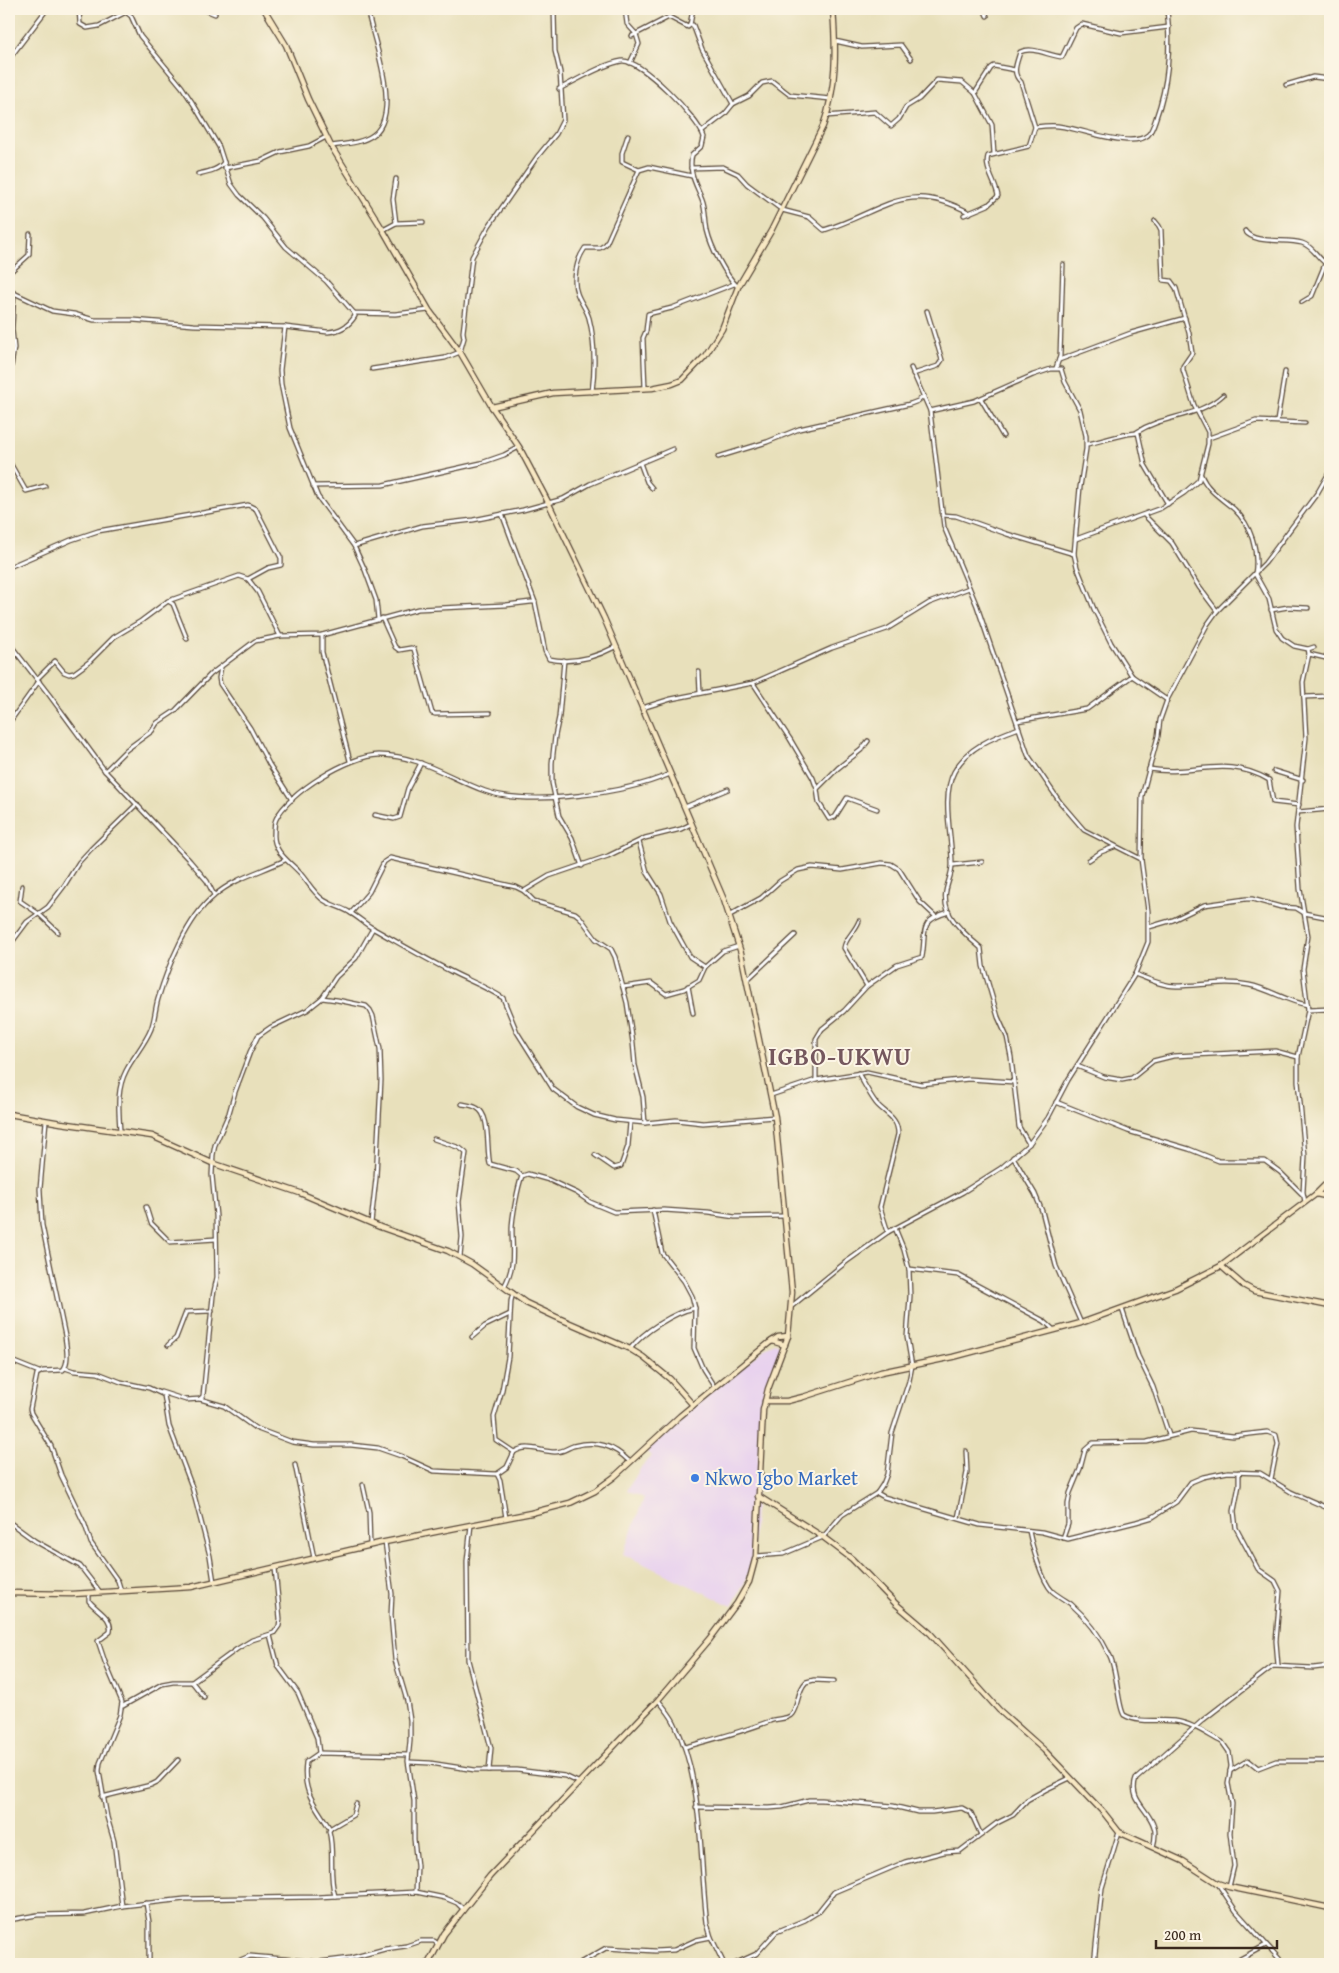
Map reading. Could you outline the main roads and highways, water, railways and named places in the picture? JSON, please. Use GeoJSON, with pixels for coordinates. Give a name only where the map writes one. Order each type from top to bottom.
{"type":"FeatureCollection","features":[{"type":"Feature","properties":{"kind":"main road"},"geometry":{"type":"LineString","coordinates":[[264,9],[286,45],[308,99],[331,146],[428,310],[460,352],[492,408],[519,447],[604,618],[730,915],[747,980],[771,1095],[786,1216],[792,1306],[788,1336],[765,1401],[761,1434],[756,1556],[749,1582],[737,1603],[710,1639],[658,1700],[490,1876],[438,1944],[428,1964]]}},
{"type":"Feature","properties":{"kind":"main road"},"geometry":{"type":"LineString","coordinates":[[492,408],[553,393],[645,388],[672,384],[690,374],[705,356],[722,329],[736,286],[782,210],[826,116],[835,74],[834,9]]}},
{"type":"Feature","properties":{"kind":"main road"},"geometry":{"type":"LineString","coordinates":[[9,1114],[160,1138],[212,1163],[300,1193],[460,1257],[542,1311],[630,1349],[657,1367],[693,1406]]}},
{"type":"Feature","properties":{"kind":"main road"},"geometry":{"type":"LineString","coordinates":[[765,1401],[787,1401],[803,1397],[882,1372],[953,1357],[1081,1324],[1122,1309],[1196,1280],[1221,1266],[1316,1194],[1330,1180]]}},
{"type":"Feature","properties":{"kind":"main road"},"geometry":{"type":"LineString","coordinates":[[1316,1194],[1330,1197]]}},
{"type":"Feature","properties":{"kind":"main road"},"geometry":{"type":"LineString","coordinates":[[1221,1266],[1243,1285],[1254,1291],[1330,1306]]}},
{"type":"Feature","properties":{"kind":"main road"},"geometry":{"type":"LineString","coordinates":[[9,1593],[89,1594],[190,1587],[370,1545],[506,1518],[560,1505],[595,1491],[772,1341],[778,1337],[788,1336]]}},
{"type":"Feature","properties":{"kind":"main road"},"geometry":{"type":"LineString","coordinates":[[772,1341],[785,1344]]}},
{"type":"Feature","properties":{"kind":"main road"},"geometry":{"type":"LineString","coordinates":[[758,1496],[823,1537],[852,1559],[896,1604],[930,1633],[999,1710],[1044,1750],[1119,1832],[1184,1861],[1217,1882],[1229,1887],[1330,1908]]}},
{"type":"Feature","properties":{"kind":"place","name":"Nkwo Igbo Market"},"geometry":{"type":"Point","coordinates":[695,1478]}},
{"type":"Feature","properties":{"kind":"district","name":"IGBO-UKWU"},"geometry":{"type":"Point","coordinates":[840,1056]}}]}
